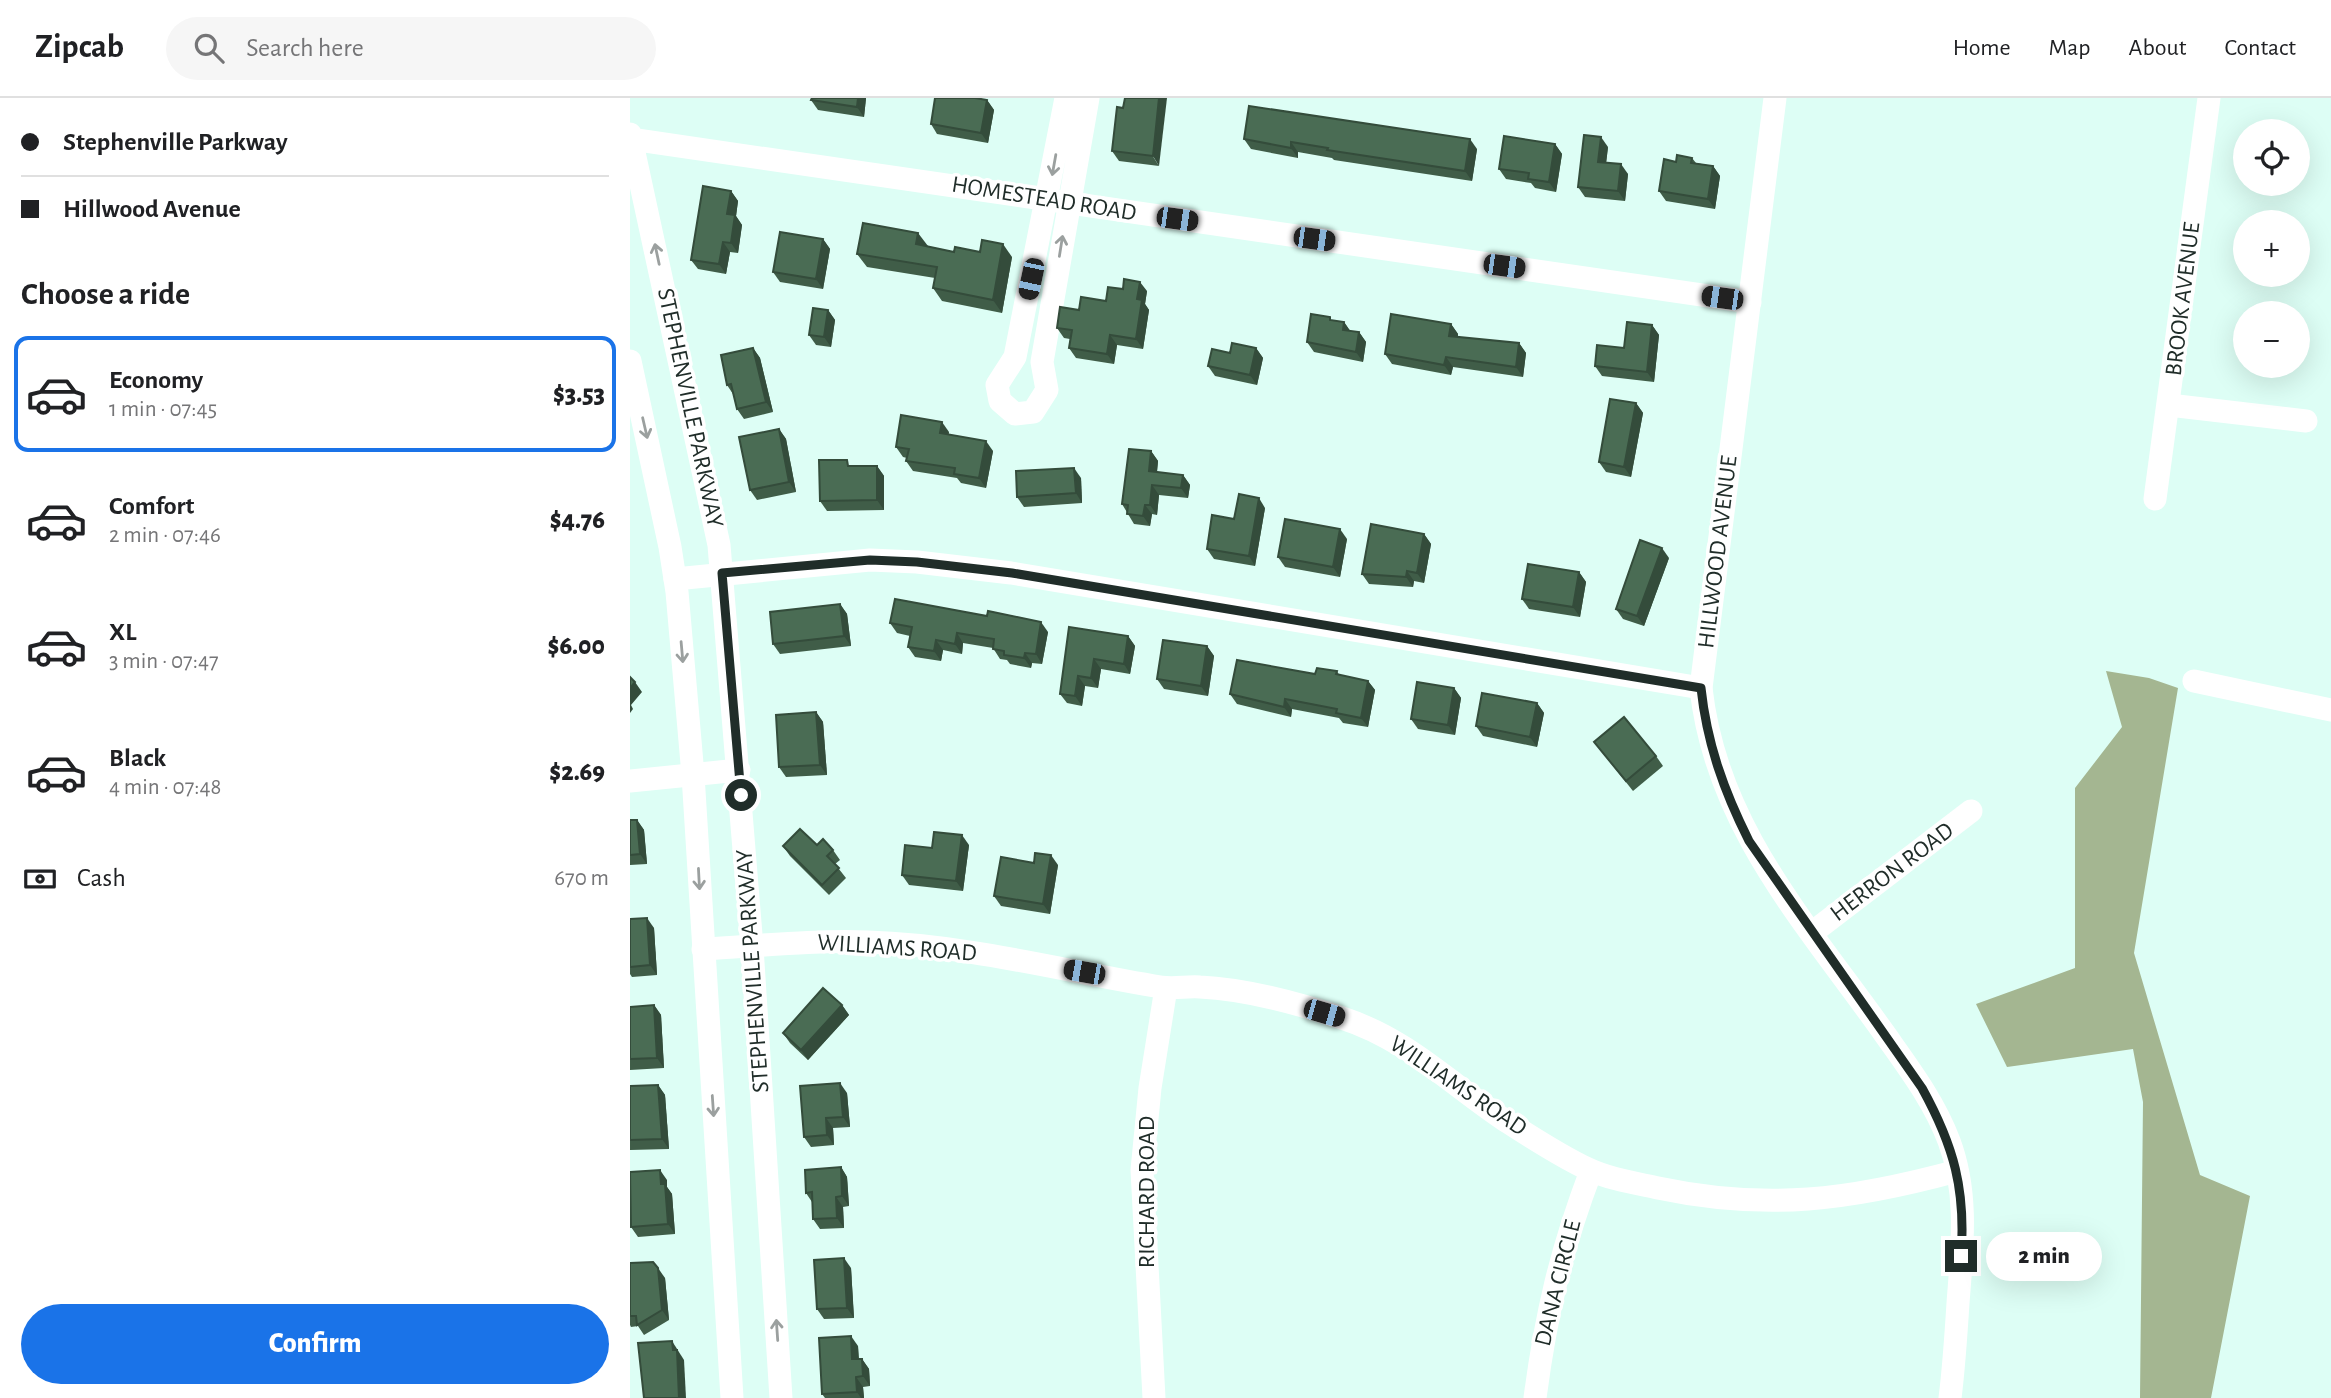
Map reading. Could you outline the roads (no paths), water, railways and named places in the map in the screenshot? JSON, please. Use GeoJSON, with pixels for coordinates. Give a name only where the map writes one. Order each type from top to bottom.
{"type":"FeatureCollection","features":[{"type":"Feature","properties":{"kind":"street"},"geometry":{"type":"LineString","coordinates":[[1066,98],[1058,202],[1042,362],[1047,390],[1033,412],[1015,415],[1000,401],[997,385],[1015,357],[1058,202],[1087,98]]}},
{"type":"Feature","properties":{"kind":"street","name":"HILLWOOD AVENUE"},"geometry":{"type":"LineString","coordinates":[[1775,98],[1701,688],[1712,753],[1731,804],[1749,841],[1922,1088],[1950,1143],[1963,1197],[1963,1231],[1950,1398]]}},
{"type":"Feature","properties":{"kind":"street","name":"BROOK AVENUE"},"geometry":{"type":"LineString","coordinates":[[2155,499],[2209,98]]}},
{"type":"Feature","properties":{"kind":"street","name":"HOMESTEAD ROAD"},"geometry":{"type":"LineString","coordinates":[[631,138],[1750,302]]}},
{"type":"Feature","properties":{"kind":"street","name":"STEPHENVILLE PARKWAY"},"geometry":{"type":"LineString","coordinates":[[631,138],[708,483],[722,573],[752,947],[781,1398]]}},
{"type":"Feature","properties":{"kind":"street","name":"STEPHENVILLE PARKWAY"},"geometry":{"type":"LineString","coordinates":[[630,361],[675,579],[693,775],[732,1398]]}},
{"type":"Feature","properties":{"kind":"street"},"geometry":{"type":"LineString","coordinates":[[2169,405],[2306,421]]}},
{"type":"Feature","properties":{"kind":"street"},"geometry":{"type":"LineString","coordinates":[[675,579],[870,560],[931,564],[1012,573],[1701,688]]}},
{"type":"Feature","properties":{"kind":"street"},"geometry":{"type":"LineString","coordinates":[[2194,681],[2331,710]]}},
{"type":"Feature","properties":{"kind":"street"},"geometry":{"type":"LineString","coordinates":[[630,780],[739,770]]}},
{"type":"Feature","properties":{"kind":"street","name":"HERRON ROAD"},"geometry":{"type":"LineString","coordinates":[[1813,932],[1971,811]]}},
{"type":"Feature","properties":{"kind":"street","name":"WILLIAMS ROAD"},"geometry":{"type":"LineString","coordinates":[[703,949],[817,941],[921,946],[974,952],[1166,988],[1201,987],[1303,1007],[1343,1018],[1387,1036],[1417,1053],[1486,1107],[1591,1171],[1688,1194],[1770,1203],[1889,1190],[1957,1171]]}},
{"type":"Feature","properties":{"kind":"street","name":"RICHARD ROAD"},"geometry":{"type":"LineString","coordinates":[[1154,1398],[1142,1170],[1150,1088],[1166,988]]}},
{"type":"Feature","properties":{"kind":"street","name":"DANA CIRCLE"},"geometry":{"type":"LineString","coordinates":[[1535,1398],[1552,1290],[1569,1229],[1591,1171]]}}]}
